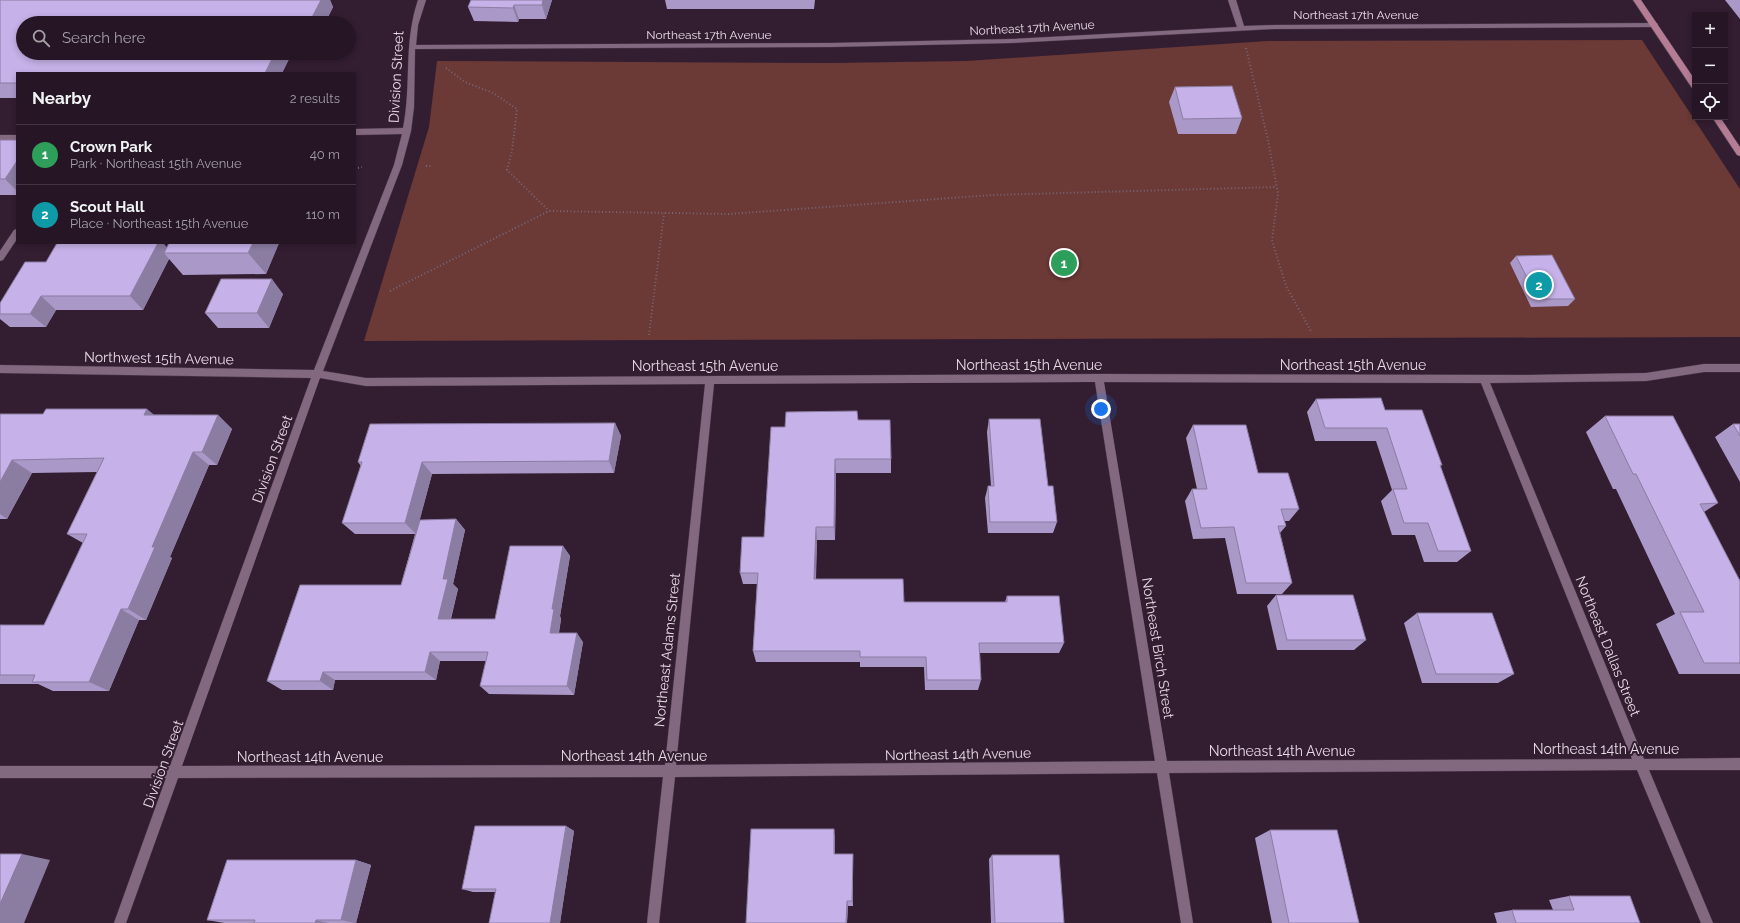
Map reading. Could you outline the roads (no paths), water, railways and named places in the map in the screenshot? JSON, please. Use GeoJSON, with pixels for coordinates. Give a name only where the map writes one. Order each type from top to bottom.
{"type":"FeatureCollection","features":[{"type":"Feature","properties":{"kind":"main road"},"geometry":{"type":"LineString","coordinates":[[1637,0],[1694,84]]}},
{"type":"Feature","properties":{"kind":"main road"},"geometry":{"type":"LineString","coordinates":[[1718,120],[1740,153]]}},
{"type":"Feature","properties":{"kind":"street","name":"Division Street"},"geometry":{"type":"LineString","coordinates":[[120,923],[317,374],[398,165],[407,131],[411,98],[411,47],[415,17],[422,0]]}},
{"type":"Feature","properties":{"kind":"street"},"geometry":{"type":"LineString","coordinates":[[1232,0],[1241,28]]}},
{"type":"Feature","properties":{"kind":"street","name":"Northeast 17th Avenue"},"geometry":{"type":"LineString","coordinates":[[411,47],[831,45],[1011,41],[1274,27],[1654,25]]}},
{"type":"Feature","properties":{"kind":"street"},"geometry":{"type":"LineString","coordinates":[[356,132],[407,131]]}},
{"type":"Feature","properties":{"kind":"street"},"geometry":{"type":"LineString","coordinates":[[0,138],[16,138]]}},
{"type":"Feature","properties":{"kind":"street"},"geometry":{"type":"LineString","coordinates":[[0,258],[16,234]]}},
{"type":"Feature","properties":{"kind":"street","name":"Northeast 15th Avenue"},"geometry":{"type":"LineString","coordinates":[[317,374],[366,382],[1100,378],[1484,379],[1646,377],[1704,368],[1740,368]]}},
{"type":"Feature","properties":{"kind":"street","name":"Northwest 15th Avenue"},"geometry":{"type":"LineString","coordinates":[[0,369],[317,374]]}},
{"type":"Feature","properties":{"kind":"street","name":"Northeast Birch Street"},"geometry":{"type":"LineString","coordinates":[[1100,378],[1187,923]]}},
{"type":"Feature","properties":{"kind":"street","name":"Northeast Dallas Street"},"geometry":{"type":"LineString","coordinates":[[1484,379],[1640,764],[1707,923]]}},
{"type":"Feature","properties":{"kind":"street","name":"Northeast Adams Street"},"geometry":{"type":"LineString","coordinates":[[653,923],[710,380]]}},
{"type":"Feature","properties":{"kind":"street","name":"Northeast 14th Avenue"},"geometry":{"type":"LineString","coordinates":[[0,772],[670,771],[1162,766],[1740,764]]}},
{"type":"Feature","properties":{"kind":"place","name":"Crown Park"},"geometry":{"type":"Point","coordinates":[1064,263]}},
{"type":"Feature","properties":{"kind":"place","name":"Scout Hall"},"geometry":{"type":"Point","coordinates":[1539,285]}}]}
